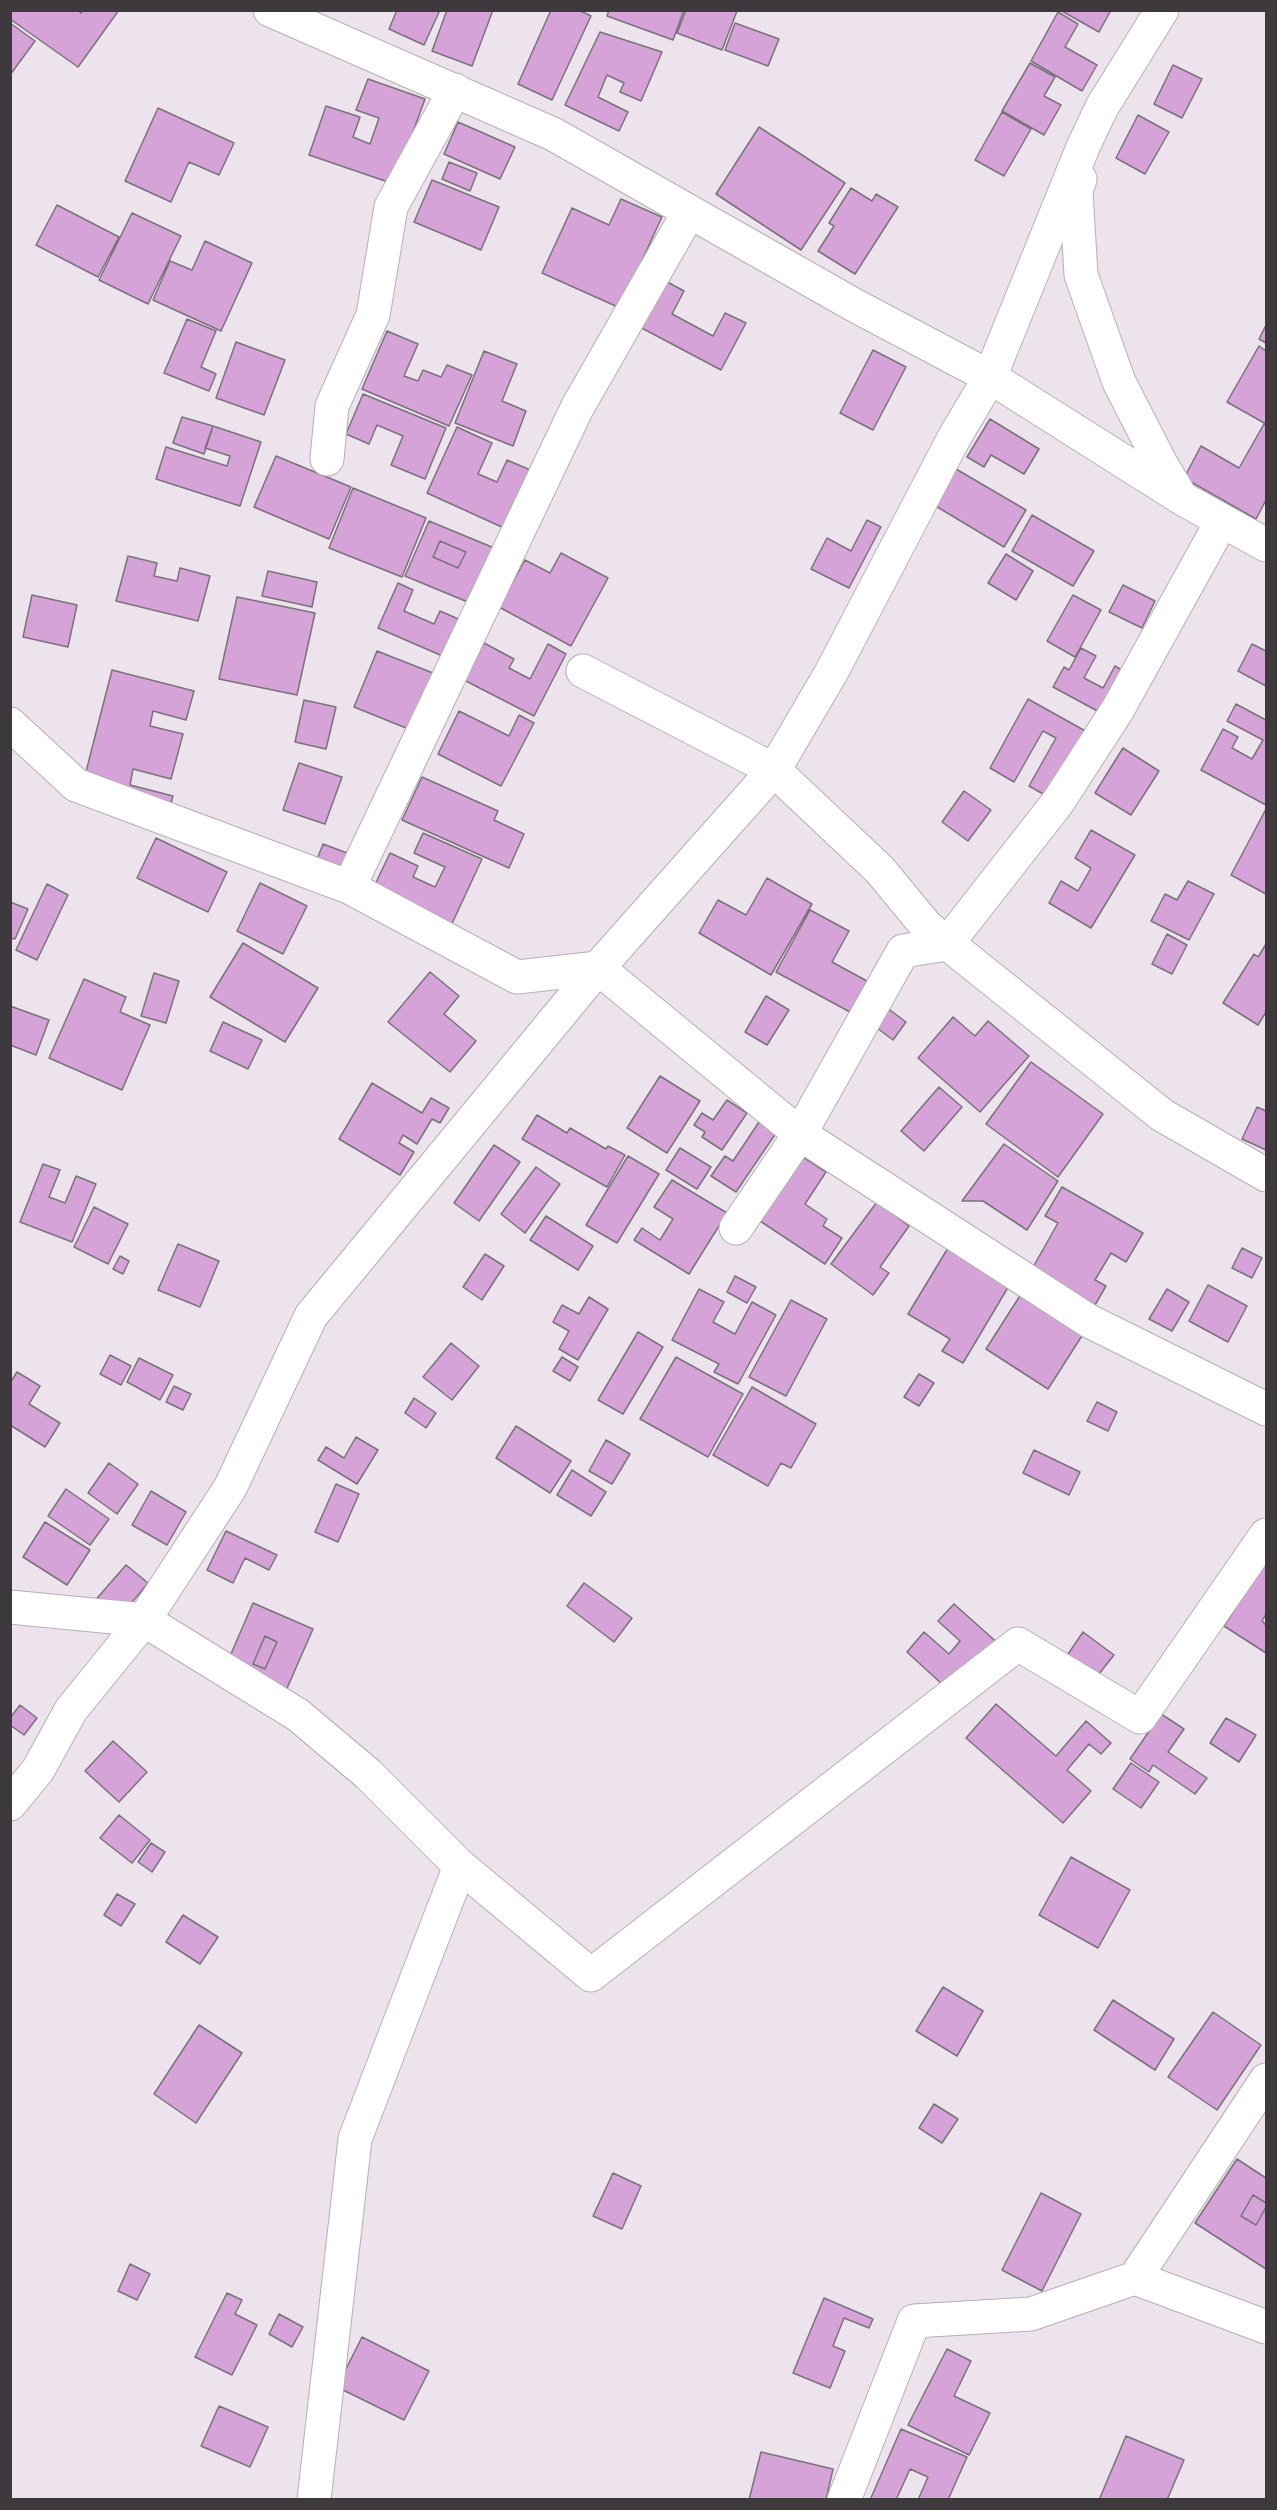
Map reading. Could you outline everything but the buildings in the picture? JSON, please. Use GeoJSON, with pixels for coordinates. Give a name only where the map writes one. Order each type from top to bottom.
{"type":"FeatureCollection","features":[{"type":"Feature","properties":{"kind":"street"},"geometry":{"type":"LineString","coordinates":[[270,10],[553,134],[854,305],[990,377],[1182,499],[1266,542]]}},
{"type":"Feature","properties":{"kind":"street"},"geometry":{"type":"LineString","coordinates":[[10,1803],[38,1770],[71,1710],[144,1620],[230,1488],[311,1316],[598,968],[774,770],[831,673],[954,438],[990,377],[1083,147],[1102,107],[1162,10]]}},
{"type":"Feature","properties":{"kind":"street"},"geometry":{"type":"LineString","coordinates":[[327,459],[332,406],[373,315],[391,207],[456,90]]}},
{"type":"Feature","properties":{"kind":"street"},"geometry":{"type":"LineString","coordinates":[[1102,107],[1076,191],[1081,275],[1119,382],[1161,464],[1182,499]]}},
{"type":"Feature","properties":{"kind":"street"},"geometry":{"type":"LineString","coordinates":[[349,887],[577,408],[689,212]]}},
{"type":"Feature","properties":{"kind":"street"},"geometry":{"type":"LineString","coordinates":[[736,1228],[800,1134],[903,951],[948,944],[1058,802],[1118,709],[1222,520]]}},
{"type":"Feature","properties":{"kind":"street"},"geometry":{"type":"LineString","coordinates":[[583,671],[774,770],[880,870],[927,927],[1162,1115],[1266,1175]]}},
{"type":"Feature","properties":{"kind":"street"},"geometry":{"type":"LineString","coordinates":[[10,724],[76,785],[349,887],[517,978],[598,968],[800,1134],[1089,1321],[1266,1409]]}},
{"type":"Feature","properties":{"kind":"street"},"geometry":{"type":"LineString","coordinates":[[10,1607],[144,1620],[298,1715],[368,1774],[460,1866],[591,1974],[1018,1644],[1140,1717],[1266,1535]]}},
{"type":"Feature","properties":{"kind":"street"},"geometry":{"type":"LineString","coordinates":[[314,2499],[355,2139],[460,1866]]}},
{"type":"Feature","properties":{"kind":"street"},"geometry":{"type":"LineString","coordinates":[[844,2499],[914,2321],[1031,2314],[1136,2278],[1266,2080]]}},
{"type":"Feature","properties":{"kind":"street"},"geometry":{"type":"LineString","coordinates":[[1136,2278],[1266,2327]]}}]}
